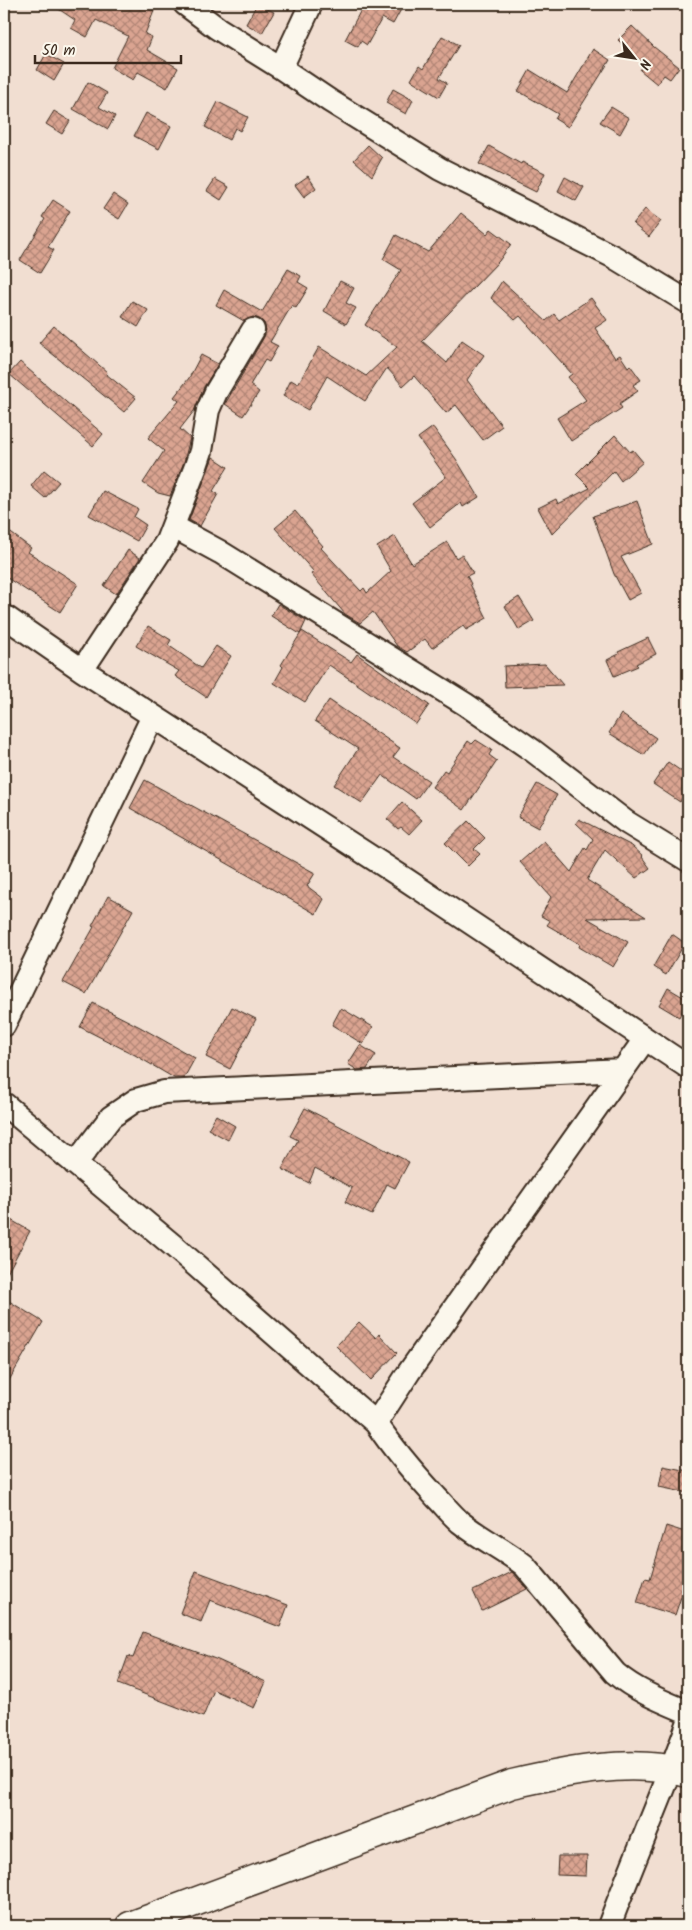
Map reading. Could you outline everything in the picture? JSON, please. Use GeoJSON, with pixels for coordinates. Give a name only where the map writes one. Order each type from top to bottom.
{"type":"FeatureCollection","features":[{"type":"Feature","properties":{"kind":"street"},"geometry":{"type":"LineString","coordinates":[[185,4],[217,28],[440,169],[614,257],[688,302]]}},
{"type":"Feature","properties":{"kind":"street"},"geometry":{"type":"LineString","coordinates":[[281,68],[311,4]]}},
{"type":"Feature","properties":{"kind":"street"},"geometry":{"type":"LineString","coordinates":[[82,670],[167,541],[174,527],[201,451],[208,410],[216,392],[253,330]]}},
{"type":"Feature","properties":{"kind":"street"},"geometry":{"type":"LineString","coordinates":[[174,527],[220,552],[465,704],[532,750],[626,822],[688,860]]}},
{"type":"Feature","properties":{"kind":"street"},"geometry":{"type":"LineString","coordinates":[[4,616],[82,670],[397,874],[688,1067]]}},
{"type":"Feature","properties":{"kind":"street"},"geometry":{"type":"LineString","coordinates":[[4,1025],[153,716]]}},
{"type":"Feature","properties":{"kind":"street"},"geometry":{"type":"LineString","coordinates":[[376,1423],[409,1372],[645,1039]]}},
{"type":"Feature","properties":{"kind":"street"},"geometry":{"type":"LineString","coordinates":[[75,1164],[112,1117],[136,1100],[164,1092],[623,1070]]}},
{"type":"Feature","properties":{"kind":"street"},"geometry":{"type":"LineString","coordinates":[[4,1104],[176,1248],[376,1423],[393,1448],[414,1473],[459,1520],[483,1539],[506,1551],[524,1564],[614,1673],[626,1683],[641,1691],[688,1712]]}},
{"type":"Feature","properties":{"kind":"street"},"geometry":{"type":"LineString","coordinates":[[609,1926],[646,1828],[680,1771],[688,1724]]}},
{"type":"Feature","properties":{"kind":"street"},"geometry":{"type":"LineString","coordinates":[[130,1926],[512,1784],[571,1771],[627,1767],[680,1771]]}},
{"type":"Feature","properties":{"kind":"building"},"geometry":{"type":"Polygon","coordinates":[[[51,4],[146,4],[145,7],[154,11],[145,34],[152,37],[147,50],[178,68],[167,88],[138,72],[133,80],[112,68],[128,36],[96,20],[87,37],[71,28],[75,20],[51,4]]]}},
{"type":"Feature","properties":{"kind":"building"},"geometry":{"type":"Polygon","coordinates":[[[257,4],[274,12],[262,33],[246,24],[257,4]]]}},
{"type":"Feature","properties":{"kind":"building"},"geometry":{"type":"Polygon","coordinates":[[[354,4],[404,4],[393,24],[382,18],[367,45],[361,41],[358,47],[345,40],[362,8],[354,4]]]}},
{"type":"Feature","properties":{"kind":"building"},"geometry":{"type":"Polygon","coordinates":[[[632,26],[679,67],[670,79],[664,75],[657,84],[640,70],[644,65],[618,40],[632,26]]]}},
{"type":"Feature","properties":{"kind":"building"},"geometry":{"type":"Polygon","coordinates":[[[442,36],[459,45],[439,78],[447,83],[439,97],[411,80],[419,66],[423,69],[442,36]]]}},
{"type":"Feature","properties":{"kind":"building"},"geometry":{"type":"Polygon","coordinates":[[[593,49],[610,60],[568,127],[555,119],[558,114],[518,91],[530,70],[567,93],[593,49]]]}},
{"type":"Feature","properties":{"kind":"building"},"geometry":{"type":"Polygon","coordinates":[[[46,54],[64,64],[54,81],[37,70],[46,54]]]}},
{"type":"Feature","properties":{"kind":"building"},"geometry":{"type":"Polygon","coordinates":[[[88,82],[107,93],[99,107],[115,116],[108,129],[73,109],[88,82]]]}},
{"type":"Feature","properties":{"kind":"building"},"geometry":{"type":"Polygon","coordinates":[[[393,89],[413,100],[406,114],[386,103],[393,89]]]}},
{"type":"Feature","properties":{"kind":"building"},"geometry":{"type":"Polygon","coordinates":[[[218,102],[248,117],[240,131],[235,128],[229,140],[205,127],[218,102]]]}},
{"type":"Feature","properties":{"kind":"building"},"geometry":{"type":"Polygon","coordinates":[[[611,107],[629,118],[620,134],[600,122],[611,107]]]}},
{"type":"Feature","properties":{"kind":"building"},"geometry":{"type":"Polygon","coordinates":[[[54,111],[70,121],[62,134],[46,124],[54,111]]]}},
{"type":"Feature","properties":{"kind":"building"},"geometry":{"type":"Polygon","coordinates":[[[146,113],[171,126],[159,149],[134,136],[146,113]]]}},
{"type":"Feature","properties":{"kind":"building"},"geometry":{"type":"Polygon","coordinates":[[[368,145],[382,158],[372,176],[354,160],[368,145]]]}},
{"type":"Feature","properties":{"kind":"building"},"geometry":{"type":"Polygon","coordinates":[[[489,146],[521,164],[522,162],[545,173],[536,192],[479,164],[489,146]]]}},
{"type":"Feature","properties":{"kind":"building"},"geometry":{"type":"Polygon","coordinates":[[[308,176],[316,188],[304,197],[295,185],[308,176]]]}},
{"type":"Feature","properties":{"kind":"building"},"geometry":{"type":"Polygon","coordinates":[[[565,177],[584,187],[576,201],[558,191],[565,177]]]}},
{"type":"Feature","properties":{"kind":"building"},"geometry":{"type":"Polygon","coordinates":[[[215,179],[229,187],[221,200],[207,191],[215,179]]]}},
{"type":"Feature","properties":{"kind":"building"},"geometry":{"type":"Polygon","coordinates":[[[113,194],[128,204],[119,219],[103,209],[113,194]]]}},
{"type":"Feature","properties":{"kind":"building"},"geometry":{"type":"Polygon","coordinates":[[[53,200],[70,211],[48,247],[54,250],[40,273],[20,260],[45,219],[42,217],[53,200]]]}},
{"type":"Feature","properties":{"kind":"building"},"geometry":{"type":"Polygon","coordinates":[[[645,209],[661,221],[649,237],[633,224],[645,209]]]}},
{"type":"Feature","properties":{"kind":"building"},"geometry":{"type":"Polygon","coordinates":[[[461,213],[487,234],[491,229],[511,244],[499,261],[422,341],[447,363],[462,340],[484,355],[467,380],[502,426],[483,440],[456,405],[446,413],[414,376],[403,386],[387,368],[365,401],[327,376],[308,410],[283,396],[291,380],[298,384],[319,347],[366,376],[397,347],[365,325],[401,270],[383,259],[396,235],[428,252],[461,213]]]}},
{"type":"Feature","properties":{"kind":"building"},"geometry":{"type":"Polygon","coordinates":[[[288,269],[301,276],[298,282],[308,288],[296,308],[292,305],[270,342],[278,346],[269,362],[265,360],[250,385],[259,392],[243,416],[225,404],[264,337],[266,330],[264,323],[259,319],[253,317],[244,321],[216,305],[224,290],[262,312],[288,269]]]}},
{"type":"Feature","properties":{"kind":"building"},"geometry":{"type":"Polygon","coordinates":[[[340,281],[354,288],[346,303],[356,308],[346,324],[324,311],[340,281]]]}},
{"type":"Feature","properties":{"kind":"building"},"geometry":{"type":"Polygon","coordinates":[[[502,281],[546,321],[554,314],[559,320],[591,298],[607,320],[595,328],[615,358],[620,355],[628,367],[630,365],[641,380],[633,385],[638,391],[619,404],[622,408],[571,441],[557,418],[586,400],[568,377],[572,374],[520,316],[515,320],[491,298],[502,281]]]}},
{"type":"Feature","properties":{"kind":"building"},"geometry":{"type":"Polygon","coordinates":[[[132,301],[148,310],[138,327],[122,317],[132,301]]]}},
{"type":"Feature","properties":{"kind":"building"},"geometry":{"type":"Polygon","coordinates":[[[54,326],[107,372],[106,374],[136,398],[124,412],[39,343],[54,326]]]}},
{"type":"Feature","properties":{"kind":"building"},"geometry":{"type":"Polygon","coordinates":[[[201,355],[218,364],[204,387],[194,411],[180,429],[190,438],[184,462],[170,496],[158,493],[143,483],[164,451],[148,438],[179,401],[174,397],[189,378],[201,355]]]}},
{"type":"Feature","properties":{"kind":"building"},"geometry":{"type":"Polygon","coordinates":[[[20,362],[103,434],[93,446],[9,374],[20,362]]]}},
{"type":"Feature","properties":{"kind":"building"},"geometry":{"type":"Polygon","coordinates":[[[433,427],[456,459],[479,497],[463,507],[461,503],[430,527],[412,503],[446,477],[418,438],[433,427]]]}},
{"type":"Feature","properties":{"kind":"building"},"geometry":{"type":"Polygon","coordinates":[[[615,435],[630,452],[633,450],[643,462],[621,481],[614,471],[552,534],[538,508],[556,499],[558,504],[590,488],[576,474],[615,435]]]}},
{"type":"Feature","properties":{"kind":"building"},"geometry":{"type":"Polygon","coordinates":[[[213,457],[228,467],[213,491],[218,494],[200,526],[189,520],[213,457]]]}},
{"type":"Feature","properties":{"kind":"building"},"geometry":{"type":"Polygon","coordinates":[[[44,470],[59,482],[45,498],[31,486],[44,470]]]}},
{"type":"Feature","properties":{"kind":"building"},"geometry":{"type":"Polygon","coordinates":[[[103,491],[138,509],[134,517],[146,525],[137,541],[89,515],[103,491]]]}},
{"type":"Feature","properties":{"kind":"building"},"geometry":{"type":"Polygon","coordinates":[[[637,501],[653,544],[621,557],[641,593],[628,600],[614,574],[593,516],[637,501]]]}},
{"type":"Feature","properties":{"kind":"building"},"geometry":{"type":"Polygon","coordinates":[[[295,511],[323,546],[321,548],[361,591],[364,588],[367,593],[391,571],[377,547],[395,536],[412,564],[447,542],[456,558],[462,554],[473,573],[467,576],[487,618],[466,630],[463,626],[432,648],[425,639],[407,652],[397,646],[373,612],[360,623],[345,614],[311,574],[314,572],[275,528],[295,511]]]}},
{"type":"Feature","properties":{"kind":"building"},"geometry":{"type":"Polygon","coordinates":[[[4,528],[31,548],[28,552],[78,584],[60,612],[4,576],[4,528]]]}},
{"type":"Feature","properties":{"kind":"building"},"geometry":{"type":"Polygon","coordinates":[[[128,550],[140,558],[116,594],[104,586],[128,550]]]}},
{"type":"Feature","properties":{"kind":"building"},"geometry":{"type":"Polygon","coordinates":[[[519,597],[534,621],[519,630],[505,606],[519,597]]]}},
{"type":"Feature","properties":{"kind":"building"},"geometry":{"type":"Polygon","coordinates":[[[278,604],[306,621],[300,634],[271,616],[278,604]]]}},
{"type":"Feature","properties":{"kind":"building"},"geometry":{"type":"Polygon","coordinates":[[[148,626],[171,640],[168,645],[201,668],[216,646],[231,656],[206,697],[175,676],[179,671],[136,646],[148,626]]]}},
{"type":"Feature","properties":{"kind":"building"},"geometry":{"type":"Polygon","coordinates":[[[302,631],[351,662],[357,654],[429,705],[416,724],[329,665],[305,702],[274,683],[283,667],[281,665],[302,631]]]}},
{"type":"Feature","properties":{"kind":"building"},"geometry":{"type":"Polygon","coordinates":[[[648,638],[656,654],[636,664],[638,666],[614,676],[607,660],[619,654],[618,652],[648,638]]]}},
{"type":"Feature","properties":{"kind":"building"},"geometry":{"type":"Polygon","coordinates":[[[545,664],[563,685],[505,687],[504,666],[545,664]]]}},
{"type":"Feature","properties":{"kind":"building"},"geometry":{"type":"Polygon","coordinates":[[[329,700],[400,748],[393,757],[429,781],[416,799],[382,775],[362,803],[334,785],[358,749],[315,721],[329,700]]]}},
{"type":"Feature","properties":{"kind":"building"},"geometry":{"type":"Polygon","coordinates":[[[621,714],[656,738],[644,755],[609,733],[621,714]]]}},
{"type":"Feature","properties":{"kind":"building"},"geometry":{"type":"Polygon","coordinates":[[[476,740],[492,750],[489,755],[497,761],[464,810],[432,787],[444,770],[447,772],[468,741],[472,744],[476,740]]]}},
{"type":"Feature","properties":{"kind":"building"},"geometry":{"type":"Polygon","coordinates":[[[668,762],[688,776],[688,790],[680,802],[653,784],[668,762]]]}},
{"type":"Feature","properties":{"kind":"building"},"geometry":{"type":"Polygon","coordinates":[[[145,780],[315,873],[307,886],[324,899],[316,914],[130,808],[145,780]]]}},
{"type":"Feature","properties":{"kind":"building"},"geometry":{"type":"Polygon","coordinates":[[[537,784],[557,795],[538,828],[518,817],[537,784]]]}},
{"type":"Feature","properties":{"kind":"building"},"geometry":{"type":"Polygon","coordinates":[[[402,802],[422,820],[409,834],[401,827],[398,829],[387,819],[402,802]]]}},
{"type":"Feature","properties":{"kind":"building"},"geometry":{"type":"Polygon","coordinates":[[[579,819],[632,846],[643,856],[650,868],[636,878],[605,850],[587,880],[646,917],[587,918],[628,942],[613,967],[579,947],[580,944],[547,925],[550,921],[541,916],[551,897],[520,862],[544,841],[571,872],[585,848],[587,850],[593,839],[576,823],[579,819]]]}},
{"type":"Feature","properties":{"kind":"building"},"geometry":{"type":"Polygon","coordinates":[[[468,821],[485,838],[474,849],[480,854],[468,866],[445,843],[468,821]]]}},
{"type":"Feature","properties":{"kind":"building"},"geometry":{"type":"Polygon","coordinates":[[[108,896],[133,910],[86,994],[63,982],[94,927],[92,926],[108,896]]]}},
{"type":"Feature","properties":{"kind":"building"},"geometry":{"type":"Polygon","coordinates":[[[672,934],[685,943],[666,975],[653,967],[672,934]]]}},
{"type":"Feature","properties":{"kind":"building"},"geometry":{"type":"Polygon","coordinates":[[[668,988],[688,1000],[679,1017],[659,1005],[668,988]]]}},
{"type":"Feature","properties":{"kind":"building"},"geometry":{"type":"Polygon","coordinates":[[[93,1003],[195,1058],[184,1078],[174,1078],[135,1055],[80,1027],[93,1003]]]}},
{"type":"Feature","properties":{"kind":"building"},"geometry":{"type":"Polygon","coordinates":[[[232,1007],[256,1019],[230,1069],[206,1057],[232,1007]]]}},
{"type":"Feature","properties":{"kind":"building"},"geometry":{"type":"Polygon","coordinates":[[[341,1008],[373,1027],[363,1044],[332,1025],[341,1008]]]}},
{"type":"Feature","properties":{"kind":"building"},"geometry":{"type":"Polygon","coordinates":[[[360,1045],[376,1055],[367,1069],[357,1070],[348,1064],[360,1045]]]}},
{"type":"Feature","properties":{"kind":"building"},"geometry":{"type":"Polygon","coordinates":[[[305,1108],[409,1162],[395,1188],[387,1184],[372,1215],[345,1202],[352,1188],[315,1168],[309,1183],[282,1169],[298,1140],[290,1136],[305,1108]]]}},
{"type":"Feature","properties":{"kind":"building"},"geometry":{"type":"Polygon","coordinates":[[[216,1115],[235,1126],[228,1140],[208,1129],[216,1115]]]}},
{"type":"Feature","properties":{"kind":"building"},"geometry":{"type":"Polygon","coordinates":[[[4,1216],[30,1231],[4,1279],[4,1216]]]}},
{"type":"Feature","properties":{"kind":"building"},"geometry":{"type":"Polygon","coordinates":[[[4,1298],[43,1322],[4,1389],[4,1298]]]}},
{"type":"Feature","properties":{"kind":"building"},"geometry":{"type":"Polygon","coordinates":[[[359,1322],[376,1338],[379,1334],[397,1353],[371,1380],[336,1346],[359,1322]]]}},
{"type":"Feature","properties":{"kind":"building"},"geometry":{"type":"Polygon","coordinates":[[[663,1466],[688,1471],[688,1493],[659,1487],[663,1466]]]}},
{"type":"Feature","properties":{"kind":"building"},"geometry":{"type":"Polygon","coordinates":[[[666,1526],[688,1533],[688,1576],[675,1615],[637,1603],[645,1578],[650,1579],[666,1526]]]}},
{"type":"Feature","properties":{"kind":"building"},"geometry":{"type":"Polygon","coordinates":[[[196,1571],[288,1605],[280,1627],[210,1600],[201,1622],[180,1613],[196,1571]]]}},
{"type":"Feature","properties":{"kind":"building"},"geometry":{"type":"Polygon","coordinates":[[[512,1572],[527,1589],[482,1611],[473,1591],[512,1572]]]}},
{"type":"Feature","properties":{"kind":"building"},"geometry":{"type":"Polygon","coordinates":[[[143,1632],[218,1660],[266,1682],[254,1708],[214,1690],[203,1717],[118,1684],[128,1656],[133,1658],[143,1632]]]}},
{"type":"Feature","properties":{"kind":"building"},"geometry":{"type":"Polygon","coordinates":[[[558,1856],[587,1856],[586,1876],[557,1875],[558,1856]]]}}]}
